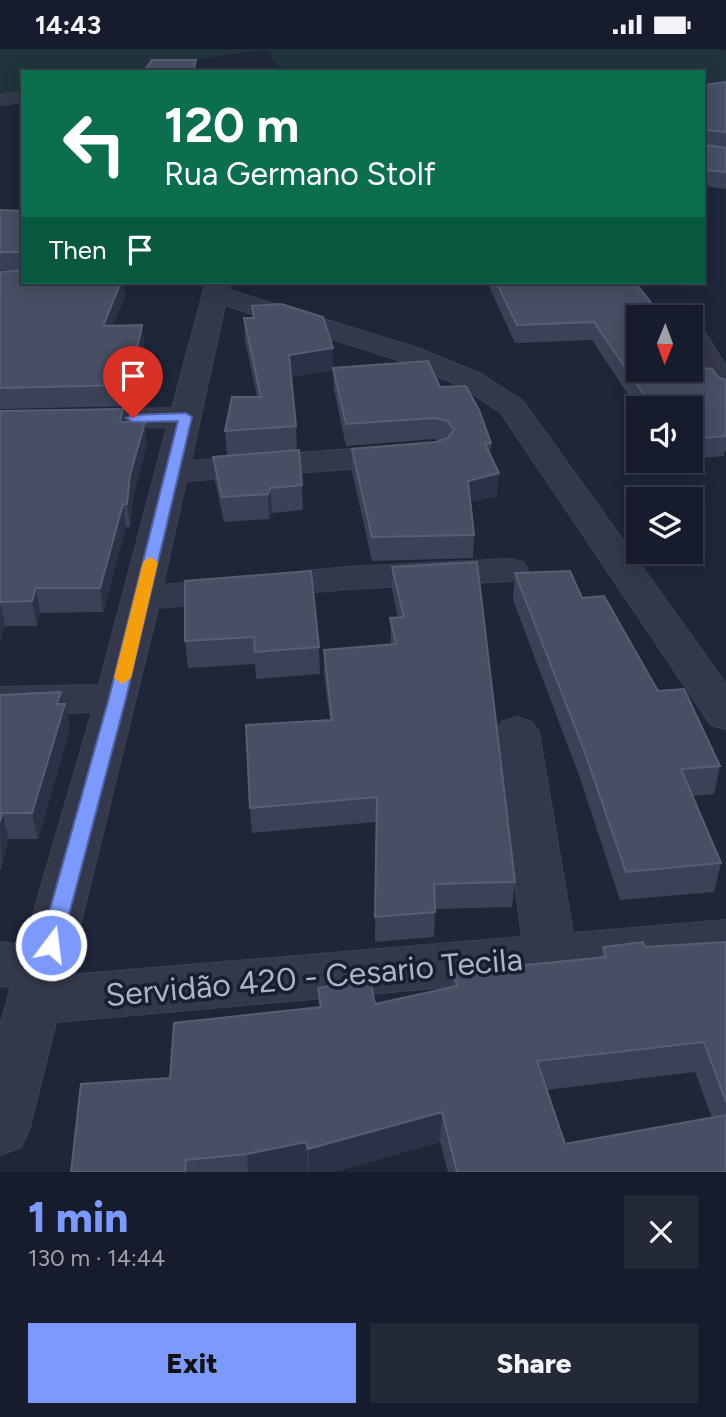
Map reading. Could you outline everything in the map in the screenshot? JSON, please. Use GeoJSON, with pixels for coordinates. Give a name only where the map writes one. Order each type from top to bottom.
{"type":"FeatureCollection","features":[{"type":"Feature","properties":{"kind":"street"},"geometry":{"type":"LineString","coordinates":[[0,100],[21,97]]}},
{"type":"Feature","properties":{"kind":"street"},"geometry":{"type":"LineString","coordinates":[[0,1127],[26,979],[117,698],[217,288],[408,354],[471,380],[512,407],[726,715]]}},
{"type":"Feature","properties":{"kind":"street"},"geometry":{"type":"LineString","coordinates":[[704,353],[726,389]]}},
{"type":"Feature","properties":{"kind":"street"},"geometry":{"type":"LineString","coordinates":[[0,421],[186,417]]}},
{"type":"Feature","properties":{"kind":"street"},"geometry":{"type":"LineString","coordinates":[[173,472],[434,452]]}},
{"type":"Feature","properties":{"kind":"street"},"geometry":{"type":"LineString","coordinates":[[142,598],[347,578],[510,571]]}},
{"type":"Feature","properties":{"kind":"street"},"geometry":{"type":"LineString","coordinates":[[0,701],[117,698]]}},
{"type":"Feature","properties":{"kind":"street","name":"Servidão 420 - Cesario Tecila"},"geometry":{"type":"LineString","coordinates":[[517,732],[551,956]]}},
{"type":"Feature","properties":{"kind":"street","name":"Servidão 420 - Cesario Tecila"},"geometry":{"type":"LineString","coordinates":[[26,979],[551,956],[726,941]]}},
{"type":"Feature","properties":{"kind":"shaded area"},"geometry":{"type":"Polygon","coordinates":[[[0,49],[726,51],[726,96],[705,92],[705,70],[281,70],[266,50],[140,70],[21,70],[21,92],[0,95],[0,49]]]}},
{"type":"Feature","properties":{"kind":"building"},"geometry":{"type":"Polygon","coordinates":[[[152,60],[196,60],[194,70],[144,70],[152,60]]]}},
{"type":"Feature","properties":{"kind":"building"},"geometry":{"type":"Polygon","coordinates":[[[726,82],[726,132],[705,130],[705,85],[726,82]]]}},
{"type":"Feature","properties":{"kind":"building"},"geometry":{"type":"Polygon","coordinates":[[[705,145],[726,148],[726,172],[705,170],[705,145]]]}},
{"type":"Feature","properties":{"kind":"building"},"geometry":{"type":"Polygon","coordinates":[[[0,210],[21,211],[21,255],[20,252],[0,252],[0,210]]]}},
{"type":"Feature","properties":{"kind":"building"},"geometry":{"type":"Polygon","coordinates":[[[21,270],[21,284],[120,284],[103,326],[142,325],[129,385],[0,388],[0,272],[21,270]]]}},
{"type":"Feature","properties":{"kind":"building"},"geometry":{"type":"Polygon","coordinates":[[[497,284],[637,284],[653,305],[626,305],[626,369],[594,322],[517,325],[497,284]]]}},
{"type":"Feature","properties":{"kind":"building"},"geometry":{"type":"Polygon","coordinates":[[[281,304],[323,317],[333,348],[289,355],[296,426],[225,431],[232,397],[261,397],[244,318],[254,318],[252,306],[281,304]]]}},
{"type":"Feature","properties":{"kind":"building"},"geometry":{"type":"Polygon","coordinates":[[[428,361],[440,387],[466,386],[479,410],[491,443],[485,444],[499,473],[468,481],[474,535],[372,537],[352,449],[436,442],[448,438],[454,430],[447,421],[435,418],[346,424],[333,368],[428,361]]]}},
{"type":"Feature","properties":{"kind":"building"},"geometry":{"type":"Polygon","coordinates":[[[704,368],[712,369],[719,378],[726,380],[726,436],[703,438],[703,396],[645,396],[635,382],[703,382],[704,368]]]}},
{"type":"Feature","properties":{"kind":"building"},"geometry":{"type":"Polygon","coordinates":[[[123,409],[120,422],[145,422],[130,475],[127,504],[123,504],[100,588],[36,588],[32,601],[0,602],[0,411],[123,409]]]}},
{"type":"Feature","properties":{"kind":"building"},"geometry":{"type":"Polygon","coordinates":[[[299,450],[302,485],[270,488],[268,494],[222,497],[213,457],[299,450]]]}},
{"type":"Feature","properties":{"kind":"building"},"geometry":{"type":"Polygon","coordinates":[[[477,562],[515,882],[434,884],[435,912],[375,917],[377,797],[250,808],[246,725],[332,720],[324,650],[396,644],[390,618],[404,617],[392,567],[477,562]]]}},
{"type":"Feature","properties":{"kind":"building"},"geometry":{"type":"Polygon","coordinates":[[[311,571],[319,647],[255,652],[254,637],[185,641],[185,581],[311,571]]]}},
{"type":"Feature","properties":{"kind":"building"},"geometry":{"type":"Polygon","coordinates":[[[570,571],[582,598],[604,596],[658,691],[684,689],[720,766],[681,769],[721,863],[626,872],[584,750],[515,573],[570,571]]]}},
{"type":"Feature","properties":{"kind":"building"},"geometry":{"type":"Polygon","coordinates":[[[61,692],[57,704],[65,704],[32,813],[2,813],[0,822],[0,695],[61,692]]]}},
{"type":"Feature","properties":{"kind":"building"},"geometry":{"type":"Polygon","coordinates":[[[643,942],[645,947],[726,942],[726,1102],[704,1042],[537,1061],[565,1144],[726,1115],[726,1172],[457,1172],[442,1112],[308,1149],[306,1142],[247,1154],[186,1160],[185,1172],[71,1172],[81,1084],[170,1078],[174,1023],[321,1007],[318,988],[370,979],[375,1004],[457,986],[454,972],[606,957],[603,947],[643,942]]]}},
{"type":"Feature","properties":{"kind":"slow traffic"},"geometry":{"type":"LineString","coordinates":[[122,678],[150,562]]}},
{"type":"Feature","properties":{"kind":"route"},"geometry":{"type":"LineString","coordinates":[[51,945],[117,698],[186,417],[133,418]]}}]}
